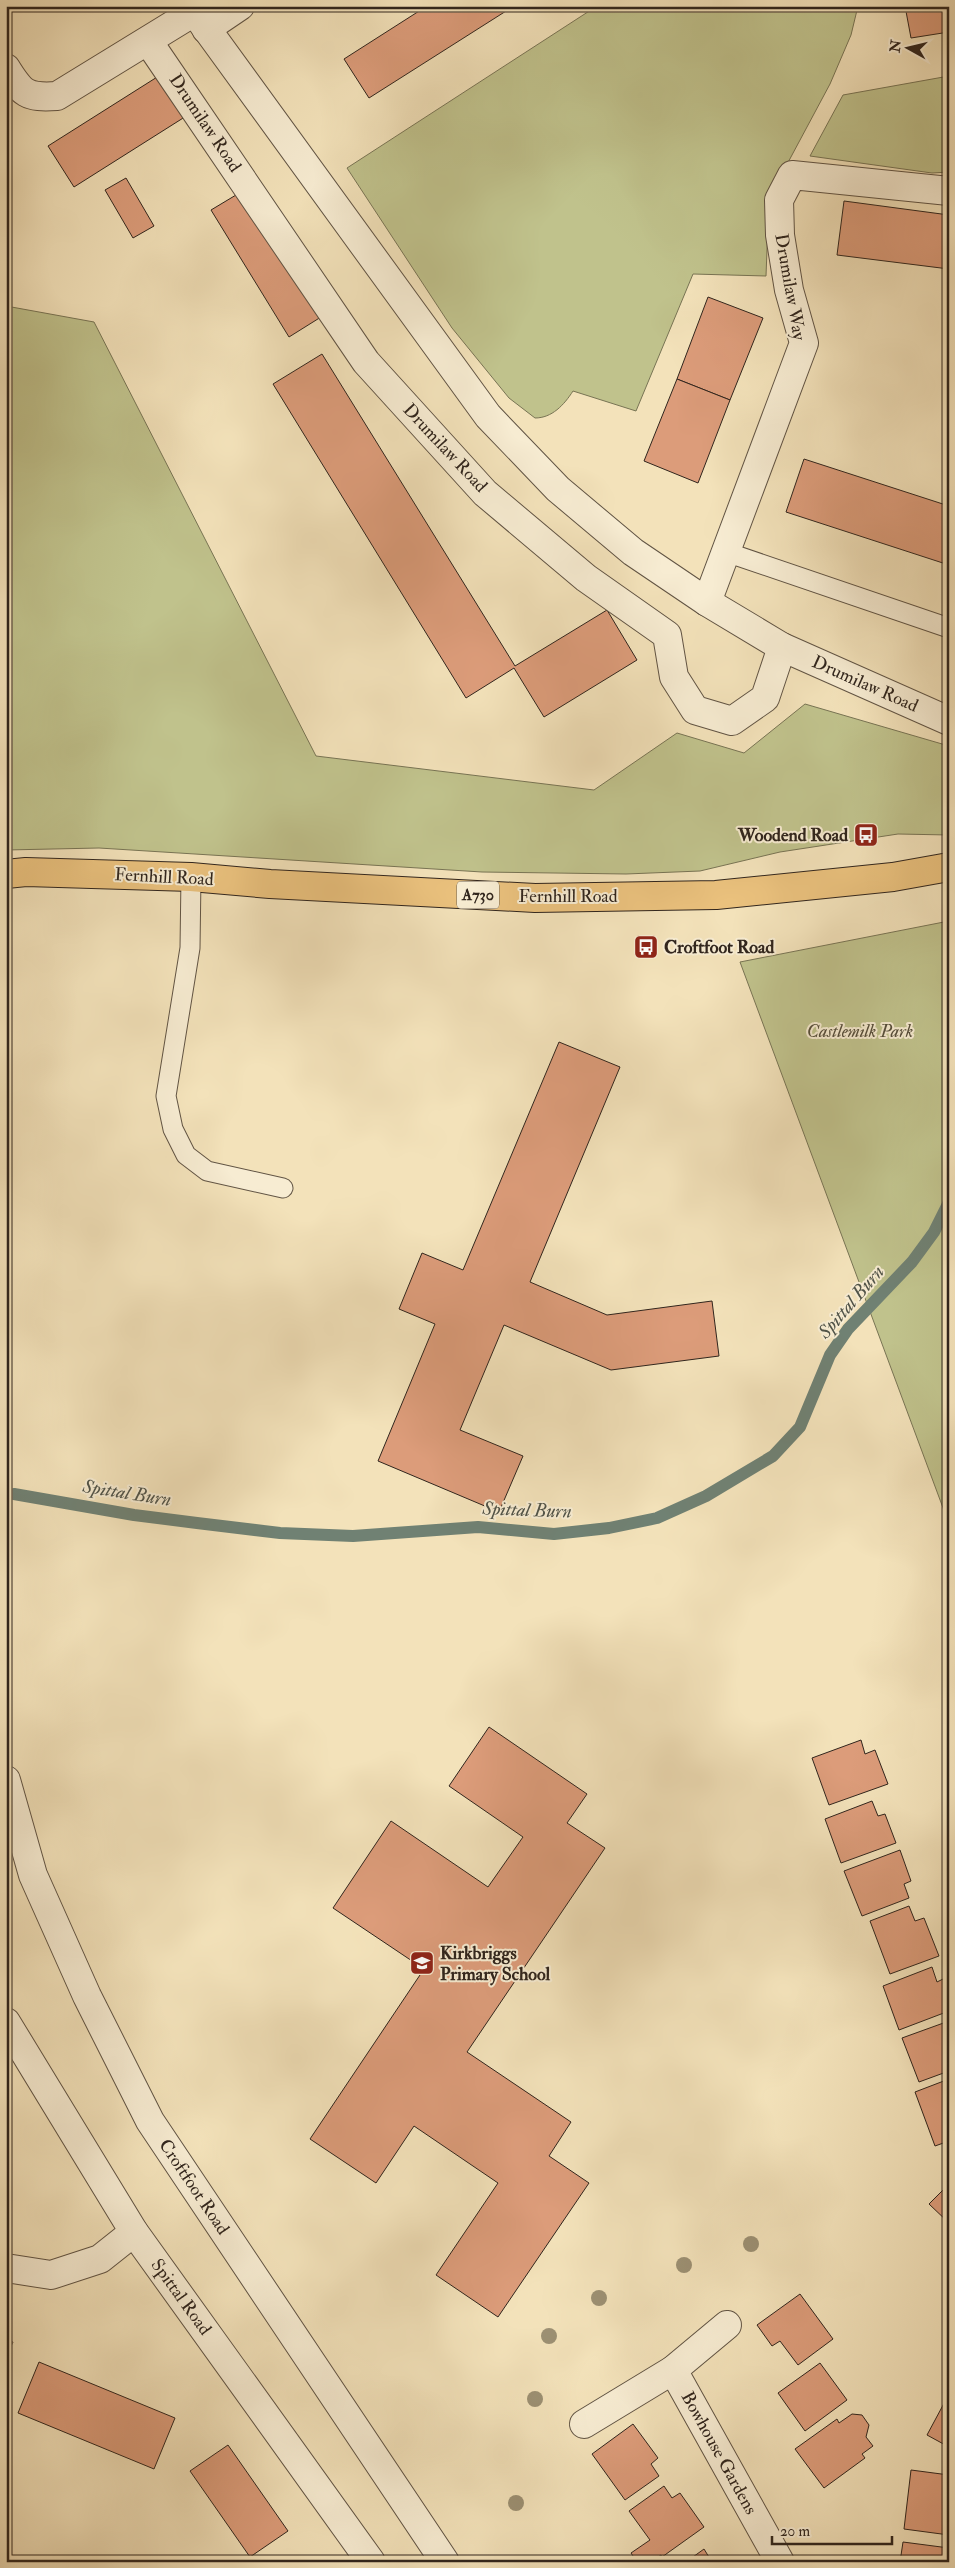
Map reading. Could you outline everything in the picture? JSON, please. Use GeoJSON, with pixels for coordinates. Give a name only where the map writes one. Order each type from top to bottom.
{"type":"FeatureCollection","features":[{"type":"Feature","properties":{"kind":"main road","name":"Fernhill Road"},"geometry":{"type":"LineString","coordinates":[[6,874],[26,872],[191,877],[270,884],[545,898],[716,894],[893,877],[949,867]]}},
{"type":"Feature","properties":{"kind":"street"},"geometry":{"type":"LineString","coordinates":[[6,68],[17,86],[35,98],[57,96],[148,41],[196,16],[240,6]]}},
{"type":"Feature","properties":{"kind":"street","name":"Drumilaw Road"},"geometry":{"type":"LineString","coordinates":[[196,16],[488,416],[558,489],[634,552],[707,602],[782,648],[949,721]]}},
{"type":"Feature","properties":{"kind":"street","name":"Drumilaw Road"},"geometry":{"type":"LineString","coordinates":[[148,41],[366,362],[485,493],[586,578],[667,635],[674,677],[695,710],[732,721],[765,698],[782,648]]}},
{"type":"Feature","properties":{"kind":"street","name":"Drumilaw Way"},"geometry":{"type":"LineString","coordinates":[[707,602],[804,342],[789,290],[780,235],[779,200],[792,176],[822,176],[949,190]]}},
{"type":"Feature","properties":{"kind":"street","name":"Croftfoot Road"},"geometry":{"type":"LineString","coordinates":[[6,1780],[33,1875],[87,1996],[150,2121],[445,2562]]}},
{"type":"Feature","properties":{"kind":"street","name":"Spittal Road"},"geometry":{"type":"LineString","coordinates":[[8,2029],[134,2232],[371,2562]]}},
{"type":"Feature","properties":{"kind":"street"},"geometry":{"type":"LineString","coordinates":[[6,2268],[51,2275],[100,2259],[134,2232]]}},
{"type":"Feature","properties":{"kind":"street","name":"Bowhouse Gardens"},"geometry":{"type":"LineString","coordinates":[[584,2424],[673,2370],[727,2325]]}},
{"type":"Feature","properties":{"kind":"street","name":"Bowhouse Gardens"},"geometry":{"type":"LineString","coordinates":[[673,2370],[780,2562]]}},
{"type":"Feature","properties":{"kind":"lane"},"geometry":{"type":"LineString","coordinates":[[726,552],[949,628]]}},
{"type":"Feature","properties":{"kind":"lane"},"geometry":{"type":"LineString","coordinates":[[191,877],[190,948],[166,1096],[173,1129],[186,1155],[207,1171],[282,1188]]}},
{"type":"Feature","properties":{"kind":"green space"},"geometry":{"type":"Polygon","coordinates":[[[597,6],[858,6],[851,35],[830,84],[769,198],[766,276],[693,274],[636,411],[573,391],[557,410],[547,416],[535,418],[509,398],[452,328],[347,168],[597,6]]]}},
{"type":"Feature","properties":{"kind":"green space"},"geometry":{"type":"Polygon","coordinates":[[[949,76],[949,172],[932,173],[810,156],[843,95],[949,76]]]}},
{"type":"Feature","properties":{"kind":"green space"},"geometry":{"type":"Polygon","coordinates":[[[6,306],[94,322],[316,756],[594,790],[677,733],[744,753],[805,704],[949,746],[949,835],[898,834],[780,852],[700,871],[626,874],[482,872],[99,848],[6,850],[6,306]]]}},
{"type":"Feature","properties":{"kind":"green space","name":"Castlemilk Park"},"geometry":{"type":"Polygon","coordinates":[[[949,921],[949,1524],[740,962],[949,921]]]}},
{"type":"Feature","properties":{"kind":"building"},"geometry":{"type":"Polygon","coordinates":[[[427,6],[514,6],[369,98],[344,59],[427,6]]]}},
{"type":"Feature","properties":{"kind":"building"},"geometry":{"type":"Polygon","coordinates":[[[905,6],[949,6],[949,32],[911,38],[905,6]]]}},
{"type":"Feature","properties":{"kind":"building"},"geometry":{"type":"Polygon","coordinates":[[[173,67],[199,108],[74,187],[48,146],[173,67]]]}},
{"type":"Feature","properties":{"kind":"building"},"geometry":{"type":"Polygon","coordinates":[[[126,178],[154,226],[133,238],[105,190],[126,178]]]}},
{"type":"Feature","properties":{"kind":"building"},"geometry":{"type":"Polygon","coordinates":[[[251,186],[329,312],[289,337],[211,210],[251,186]]]}},
{"type":"Feature","properties":{"kind":"building"},"geometry":{"type":"Polygon","coordinates":[[[844,201],[949,215],[949,269],[837,255],[844,201]]]}},
{"type":"Feature","properties":{"kind":"building"},"geometry":{"type":"Polygon","coordinates":[[[708,297],[763,318],[730,400],[677,379],[708,297]]]}},
{"type":"Feature","properties":{"kind":"building"},"geometry":{"type":"Polygon","coordinates":[[[322,354],[515,666],[607,610],[637,660],[544,717],[514,668],[466,698],[273,384],[322,354]]]}},
{"type":"Feature","properties":{"kind":"building"},"geometry":{"type":"Polygon","coordinates":[[[677,379],[730,400],[698,483],[644,461],[677,379]]]}},
{"type":"Feature","properties":{"kind":"building"},"geometry":{"type":"Polygon","coordinates":[[[804,459],[949,506],[949,565],[786,512],[804,459]]]}},
{"type":"Feature","properties":{"kind":"building"},"geometry":{"type":"Polygon","coordinates":[[[559,1042],[620,1067],[530,1282],[607,1315],[712,1301],[719,1356],[611,1370],[504,1325],[460,1430],[523,1456],[499,1512],[378,1461],[435,1324],[399,1309],[422,1253],[463,1270],[559,1042]]]}},
{"type":"Feature","properties":{"kind":"building"},"geometry":{"type":"Polygon","coordinates":[[[489,1727],[587,1794],[567,1823],[605,1848],[467,2052],[571,2122],[549,2156],[589,2183],[498,2317],[436,2275],[498,2183],[414,2126],[376,2183],[310,2139],[424,1969],[333,1908],[391,1821],[488,1887],[523,1837],[449,1786],[489,1727]]]}},
{"type":"Feature","properties":{"kind":"building"},"geometry":{"type":"Polygon","coordinates":[[[861,1740],[865,1754],[875,1750],[888,1784],[829,1805],[812,1758],[861,1740]]]}},
{"type":"Feature","properties":{"kind":"building"},"geometry":{"type":"Polygon","coordinates":[[[872,1801],[878,1816],[885,1814],[896,1843],[841,1863],[825,1819],[872,1801]]]}},
{"type":"Feature","properties":{"kind":"building"},"geometry":{"type":"Polygon","coordinates":[[[900,1850],[911,1881],[904,1884],[909,1898],[862,1916],[844,1871],[900,1850]]]}},
{"type":"Feature","properties":{"kind":"building"},"geometry":{"type":"Polygon","coordinates":[[[909,1906],[915,1921],[924,1918],[939,1956],[890,1974],[870,1921],[909,1906]]]}},
{"type":"Feature","properties":{"kind":"building"},"geometry":{"type":"Polygon","coordinates":[[[932,1967],[937,1982],[943,1979],[949,1993],[949,2011],[899,2030],[883,1986],[932,1967]]]}},
{"type":"Feature","properties":{"kind":"building"},"geometry":{"type":"Polygon","coordinates":[[[949,2021],[949,2071],[919,2082],[902,2038],[949,2021]]]}},
{"type":"Feature","properties":{"kind":"building"},"geometry":{"type":"Polygon","coordinates":[[[949,2079],[949,2141],[935,2146],[915,2092],[949,2079]]]}},
{"type":"Feature","properties":{"kind":"building"},"geometry":{"type":"Polygon","coordinates":[[[949,2184],[949,2223],[929,2204],[949,2184]]]}},
{"type":"Feature","properties":{"kind":"building"},"geometry":{"type":"Polygon","coordinates":[[[800,2294],[833,2339],[798,2365],[780,2341],[772,2346],[757,2325],[800,2294]]]}},
{"type":"Feature","properties":{"kind":"building"},"geometry":{"type":"Polygon","coordinates":[[[6,2339],[13,2342],[6,2357],[6,2339]]]}},
{"type":"Feature","properties":{"kind":"building"},"geometry":{"type":"Polygon","coordinates":[[[39,2362],[175,2418],[154,2469],[18,2413],[39,2362]]]}},
{"type":"Feature","properties":{"kind":"building"},"geometry":{"type":"Polygon","coordinates":[[[820,2363],[847,2400],[805,2431],[778,2393],[820,2363]]]}},
{"type":"Feature","properties":{"kind":"building"},"geometry":{"type":"Polygon","coordinates":[[[949,2394],[949,2447],[927,2435],[949,2394]]]}},
{"type":"Feature","properties":{"kind":"building"},"geometry":{"type":"Polygon","coordinates":[[[852,2414],[862,2415],[869,2425],[866,2437],[873,2446],[862,2454],[865,2458],[824,2488],[795,2449],[837,2419],[839,2423],[852,2414]]]}},
{"type":"Feature","properties":{"kind":"building"},"geometry":{"type":"Polygon","coordinates":[[[633,2424],[658,2458],[651,2464],[659,2476],[625,2500],[592,2454],[633,2424]]]}},
{"type":"Feature","properties":{"kind":"building"},"geometry":{"type":"Polygon","coordinates":[[[228,2445],[288,2531],[250,2557],[190,2471],[228,2445]]]}},
{"type":"Feature","properties":{"kind":"building"},"geometry":{"type":"Polygon","coordinates":[[[911,2470],[949,2475],[949,2535],[904,2529],[911,2470]]]}},
{"type":"Feature","properties":{"kind":"building"},"geometry":{"type":"Polygon","coordinates":[[[664,2486],[672,2498],[680,2493],[704,2527],[662,2557],[661,2555],[651,2562],[637,2562],[631,2553],[650,2540],[629,2511],[664,2486]]]}},
{"type":"Feature","properties":{"kind":"building"},"geometry":{"type":"Polygon","coordinates":[[[903,2542],[949,2548],[949,2562],[900,2562],[903,2542]]]}},
{"type":"Feature","properties":{"kind":"building"},"geometry":{"type":"Polygon","coordinates":[[[704,2549],[712,2562],[686,2562],[704,2549]]]}},
{"type":"Feature","properties":{"kind":"waterway","name":"Spittal Burn"},"geometry":{"type":"LineString","coordinates":[[14,1494],[134,1515],[197,1523],[280,1533],[353,1536],[478,1527],[554,1534],[609,1528],[657,1518],[706,1496],[773,1456],[800,1427],[830,1355],[848,1329],[912,1262],[934,1232],[949,1202]]}},
{"type":"Feature","properties":{"kind":"place","name":"Woodend Road"},"geometry":{"type":"Point","coordinates":[866,835]}},
{"type":"Feature","properties":{"kind":"place","name":"Croftfoot Road"},"geometry":{"type":"Point","coordinates":[646,947]}},
{"type":"Feature","properties":{"kind":"place","name":"Kirkbriggs Primary School"},"geometry":{"type":"Point","coordinates":[422,1963]}}]}
